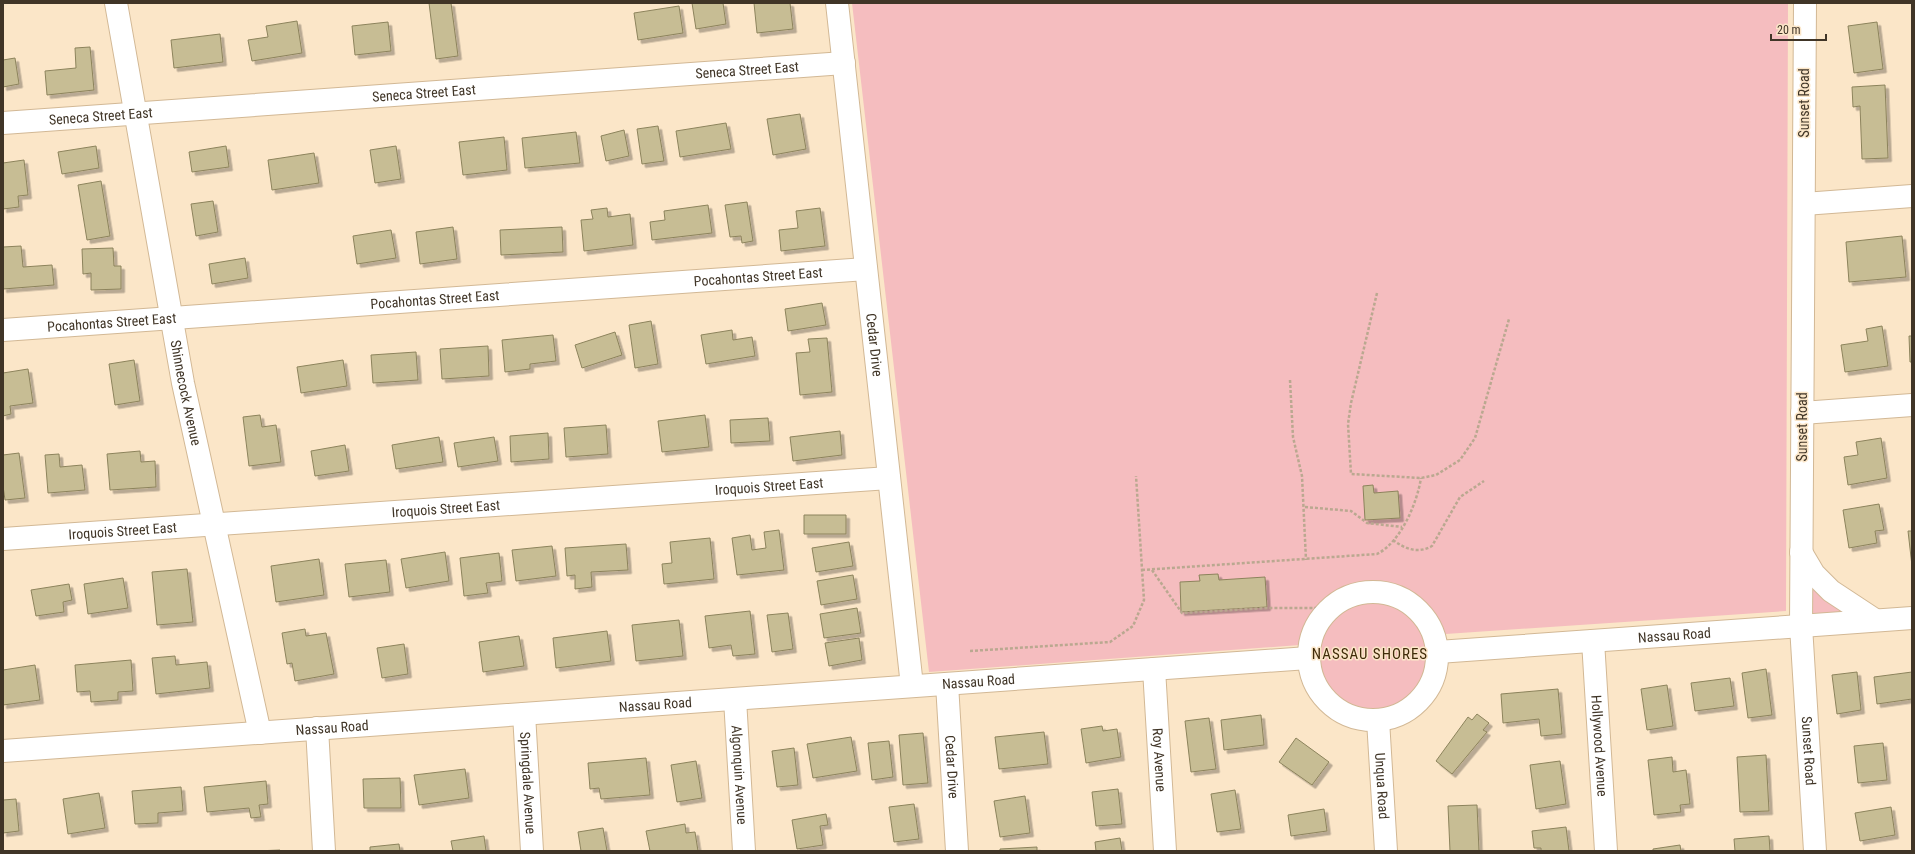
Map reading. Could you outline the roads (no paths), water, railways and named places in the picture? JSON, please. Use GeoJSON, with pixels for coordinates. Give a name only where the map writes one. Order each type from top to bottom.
{"type":"FeatureCollection","features":[{"type":"Feature","properties":{"kind":"street","name":"Shinnecock Avenue"},"geometry":{"type":"LineString","coordinates":[[116,3],[183,383],[260,732]]}},
{"type":"Feature","properties":{"kind":"street","name":"Cedar Drive"},"geometry":{"type":"LineString","coordinates":[[837,3],[912,686]]}},
{"type":"Feature","properties":{"kind":"street","name":"Sunset Road"},"geometry":{"type":"LineString","coordinates":[[1805,3],[1801,626],[1815,851]]}},
{"type":"Feature","properties":{"kind":"street","name":"Seneca Street East"},"geometry":{"type":"LineString","coordinates":[[3,123],[844,63]]}},
{"type":"Feature","properties":{"kind":"street"},"geometry":{"type":"LineString","coordinates":[[1804,204],[1912,196]]}},
{"type":"Feature","properties":{"kind":"street","name":"Pocahontas Street East"},"geometry":{"type":"LineString","coordinates":[[3,330],[866,269]]}},
{"type":"Feature","properties":{"kind":"street"},"geometry":{"type":"LineString","coordinates":[[1802,413],[1912,404]]}},
{"type":"Feature","properties":{"kind":"street","name":"Iroquois Street East"},"geometry":{"type":"LineString","coordinates":[[3,539],[889,478]]}},
{"type":"Feature","properties":{"kind":"street"},"geometry":{"type":"LineString","coordinates":[[1801,552],[1814,574],[1831,591],[1875,620]]}},
{"type":"Feature","properties":{"kind":"street"},"geometry":{"type":"LineString","coordinates":[[1362,593],[1386,593],[1408,602],[1426,618],[1436,640],[1438,652],[1434,677],[1422,698],[1402,714],[1378,720],[1366,720],[1344,714],[1326,700],[1313,680],[1308,658],[1313,632],[1322,617],[1330,608],[1340,601],[1362,593]]}},
{"type":"Feature","properties":{"kind":"street","name":"Nassau Road"},"geometry":{"type":"LineString","coordinates":[[1438,652],[1912,618]]}},
{"type":"Feature","properties":{"kind":"street","name":"Hollywood Avenue"},"geometry":{"type":"LineString","coordinates":[[1593,641],[1606,851]]}},
{"type":"Feature","properties":{"kind":"street","name":"Nassau Road"},"geometry":{"type":"LineString","coordinates":[[3,751],[1308,658]]}},
{"type":"Feature","properties":{"kind":"street","name":"Roy Avenue"},"geometry":{"type":"LineString","coordinates":[[1154,669],[1165,851]]}},
{"type":"Feature","properties":{"kind":"street","name":"Cedar Drive"},"geometry":{"type":"LineString","coordinates":[[947,684],[957,851]]}},
{"type":"Feature","properties":{"kind":"street","name":"Algonquin Avenue"},"geometry":{"type":"LineString","coordinates":[[735,699],[744,851]]}},
{"type":"Feature","properties":{"kind":"street","name":"Springdale Avenue"},"geometry":{"type":"LineString","coordinates":[[524,714],[532,851]]}},
{"type":"Feature","properties":{"kind":"street","name":"Unqua Road"},"geometry":{"type":"LineString","coordinates":[[1378,720],[1386,851]]}},
{"type":"Feature","properties":{"kind":"street"},"geometry":{"type":"LineString","coordinates":[[317,728],[324,851]]}},
{"type":"Feature","properties":{"kind":"district","name":"NASSAU SHORES"},"geometry":{"type":"Point","coordinates":[1370,654]}}]}
